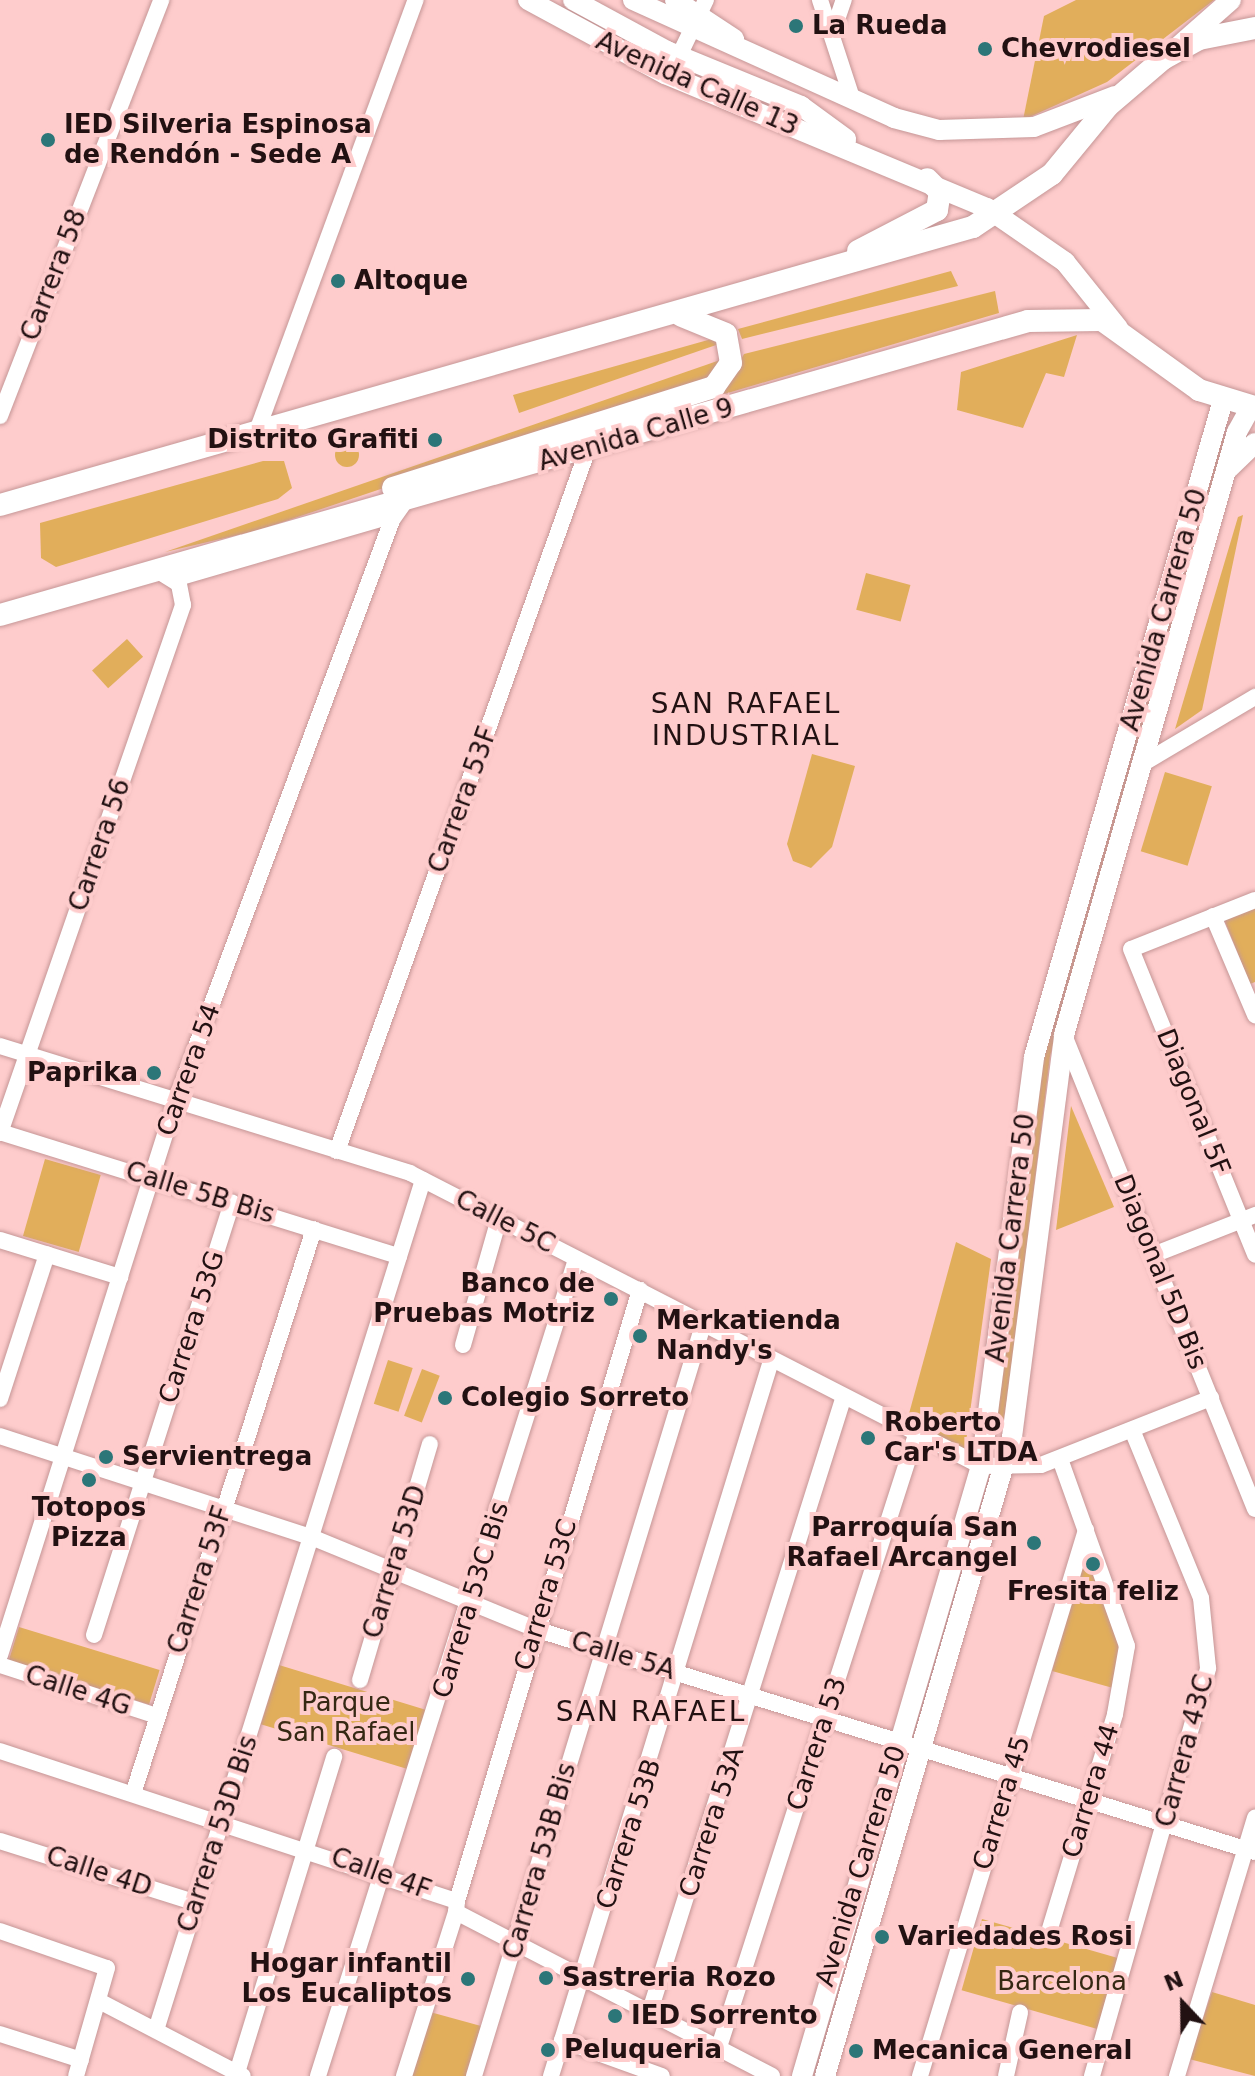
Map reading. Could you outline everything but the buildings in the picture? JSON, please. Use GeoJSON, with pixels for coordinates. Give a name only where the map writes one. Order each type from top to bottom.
{"type":"FeatureCollection","features":[{"type":"Feature","properties":{"kind":"highway"},"geometry":{"type":"LineString","coordinates":[[0,505],[676,315],[973,227],[997,214],[1052,174],[1125,90],[1163,59],[1199,39],[1255,28]]}},
{"type":"Feature","properties":{"kind":"highway"},"geometry":{"type":"LineString","coordinates":[[1125,90],[1183,56],[1255,38]]}},
{"type":"Feature","properties":{"kind":"highway"},"geometry":{"type":"LineString","coordinates":[[798,280],[930,217],[941,197],[927,179]]}},
{"type":"Feature","properties":{"kind":"highway"},"geometry":{"type":"LineString","coordinates":[[303,524],[422,477],[714,387],[731,363],[726,334],[711,322],[676,315]]}},
{"type":"Feature","properties":{"kind":"highway","name":"Avenida Calle 9"},"geometry":{"type":"LineString","coordinates":[[0,615],[165,574],[303,524],[588,449],[1028,321],[1102,320],[1118,328],[1173,374],[1223,400],[1253,407]]}},
{"type":"Feature","properties":{"kind":"main road","name":"Avenida Calle 13"},"geometry":{"type":"LineString","coordinates":[[528,0],[551,8],[665,74],[927,179],[997,214],[1065,262],[1118,328]]}},
{"type":"Feature","properties":{"kind":"main road","name":"Avenida Calle 13"},"geometry":{"type":"LineString","coordinates":[[573,0],[679,56],[801,106],[871,157]]}},
{"type":"Feature","properties":{"kind":"main road","name":"Avenida Calle 13"},"geometry":{"type":"LineString","coordinates":[[633,0],[700,15]]}},
{"type":"Feature","properties":{"kind":"main road","name":"Avenida Calle 13"},"geometry":{"type":"LineString","coordinates":[[675,0],[773,66],[916,125],[990,131],[1048,124],[1125,90]]}},
{"type":"Feature","properties":{"kind":"main road"},"geometry":{"type":"LineString","coordinates":[[1163,59],[1231,0]]}},
{"type":"Feature","properties":{"kind":"main road","name":"Avenida Carrera 50"},"geometry":{"type":"LineString","coordinates":[[802,2076],[981,1466],[1034,1057],[1223,400]]}},
{"type":"Feature","properties":{"kind":"main road","name":"Avenida Carrera 50"},"geometry":{"type":"LineString","coordinates":[[825,2076],[1003,1470],[1064,1035],[1147,761],[1227,471],[1253,407]]}},
{"type":"Feature","properties":{"kind":"main road"},"geometry":{"type":"LineString","coordinates":[[1227,471],[1255,443]]}},
{"type":"Feature","properties":{"kind":"street","name":"Carrera 58"},"geometry":{"type":"LineString","coordinates":[[0,416],[161,0]]}},
{"type":"Feature","properties":{"kind":"street"},"geometry":{"type":"LineString","coordinates":[[257,431],[416,0]]}},
{"type":"Feature","properties":{"kind":"street"},"geometry":{"type":"LineString","coordinates":[[820,0],[853,101]]}},
{"type":"Feature","properties":{"kind":"street"},"geometry":{"type":"LineString","coordinates":[[832,34],[844,0]]}},
{"type":"Feature","properties":{"kind":"street"},"geometry":{"type":"LineString","coordinates":[[679,56],[700,15]]}},
{"type":"Feature","properties":{"kind":"street","name":"Carrera 53F"},"geometry":{"type":"LineString","coordinates":[[337,1151],[588,449]]}},
{"type":"Feature","properties":{"kind":"street","name":"Carrera 54"},"geometry":{"type":"LineString","coordinates":[[0,1655],[175,1103],[394,515],[408,497]]}},
{"type":"Feature","properties":{"kind":"street"},"geometry":{"type":"LineString","coordinates":[[165,574],[394,515]]}},
{"type":"Feature","properties":{"kind":"street","name":"Carrera 56"},"geometry":{"type":"LineString","coordinates":[[0,1132],[181,609],[165,574]]}},
{"type":"Feature","properties":{"kind":"street"},"geometry":{"type":"LineString","coordinates":[[1147,761],[1255,697]]}},
{"type":"Feature","properties":{"kind":"street"},"geometry":{"type":"LineString","coordinates":[[1255,900],[1213,916],[1255,1015]]}},
{"type":"Feature","properties":{"kind":"street","name":"Diagonal 5F"},"geometry":{"type":"LineString","coordinates":[[1213,916],[1131,949],[1248,1218],[1255,1255]]}},
{"type":"Feature","properties":{"kind":"street","name":"Diagonal 5D Bis"},"geometry":{"type":"LineString","coordinates":[[1064,1035],[1255,1509]]}},
{"type":"Feature","properties":{"kind":"street","name":"Calle 5C"},"geometry":{"type":"LineString","coordinates":[[0,1046],[423,1180],[640,1290],[915,1438],[981,1466],[1003,1470]]}},
{"type":"Feature","properties":{"kind":"street","name":"Calle 5B Bis"},"geometry":{"type":"LineString","coordinates":[[0,1132],[399,1256]]}},
{"type":"Feature","properties":{"kind":"street","name":"Carrera 53D Bis"},"geometry":{"type":"LineString","coordinates":[[156,2030],[423,1180]]}},
{"type":"Feature","properties":{"kind":"street","name":"Carrera 53G"},"geometry":{"type":"LineString","coordinates":[[94,1635],[232,1203]]}},
{"type":"Feature","properties":{"kind":"street"},"geometry":{"type":"LineString","coordinates":[[1153,1255],[1248,1218]]}},
{"type":"Feature","properties":{"kind":"street"},"geometry":{"type":"LineString","coordinates":[[463,1345],[499,1219]]}},
{"type":"Feature","properties":{"kind":"street","name":"Carrera 53F"},"geometry":{"type":"LineString","coordinates":[[133,1794],[314,1229]]}},
{"type":"Feature","properties":{"kind":"street"},"geometry":{"type":"LineString","coordinates":[[0,1240],[120,1277]]}},
{"type":"Feature","properties":{"kind":"street"},"geometry":{"type":"LineString","coordinates":[[0,1399],[47,1254]]}},
{"type":"Feature","properties":{"kind":"street","name":"Carrera 53C Bis"},"geometry":{"type":"LineString","coordinates":[[318,2076],[386,1875],[576,1259]]}},
{"type":"Feature","properties":{"kind":"street","name":"Carrera 53C"},"geometry":{"type":"LineString","coordinates":[[404,2076],[457,1906],[535,1629],[640,1290]]}},
{"type":"Feature","properties":{"kind":"street","name":"Carrera 53B Bis"},"geometry":{"type":"LineString","coordinates":[[474,2076],[703,1325]]}},
{"type":"Feature","properties":{"kind":"street","name":"Carrera 53B"},"geometry":{"type":"LineString","coordinates":[[551,2076],[680,1673],[771,1361]]}},
{"type":"Feature","properties":{"kind":"street"},"geometry":{"type":"LineString","coordinates":[[1003,1470],[1060,1459],[1211,1398]]}},
{"type":"Feature","properties":{"kind":"street","name":"Carrera 53A"},"geometry":{"type":"LineString","coordinates":[[649,2014],[753,1696],[843,1399]]}},
{"type":"Feature","properties":{"kind":"street","name":"Carrera 43C"},"geometry":{"type":"LineString","coordinates":[[1092,2076],[1206,1691],[1209,1646],[1201,1598],[1132,1430]]}},
{"type":"Feature","properties":{"kind":"street","name":"Calle 5A"},"geometry":{"type":"LineString","coordinates":[[0,1436],[311,1537],[469,1606],[535,1629],[1250,1851]]}},
{"type":"Feature","properties":{"kind":"street","name":"Carrera 53"},"geometry":{"type":"LineString","coordinates":[[718,2050],[915,1438]]}},
{"type":"Feature","properties":{"kind":"street","name":"Carrera 53D"},"geometry":{"type":"LineString","coordinates":[[360,1680],[430,1444]]}},
{"type":"Feature","properties":{"kind":"street"},"geometry":{"type":"LineString","coordinates":[[1060,1459],[1086,1530]]}},
{"type":"Feature","properties":{"kind":"street","name":"Carrera 44"},"geometry":{"type":"LineString","coordinates":[[1048,1935],[1086,1801],[1115,1714],[1127,1646],[1086,1530]]}},
{"type":"Feature","properties":{"kind":"street","name":"Carrera 45"},"geometry":{"type":"LineString","coordinates":[[920,2076],[1086,1530]]}},
{"type":"Feature","properties":{"kind":"street","name":"Calle 4G"},"geometry":{"type":"LineString","coordinates":[[0,1665],[157,1716]]}},
{"type":"Feature","properties":{"kind":"street","name":"Calle 4F"},"geometry":{"type":"LineString","coordinates":[[0,1751],[386,1875],[457,1906],[516,1944],[772,2076]]}},
{"type":"Feature","properties":{"kind":"street"},"geometry":{"type":"LineString","coordinates":[[99,2001],[239,2075],[334,1757]]}},
{"type":"Feature","properties":{"kind":"street"},"geometry":{"type":"LineString","coordinates":[[1177,2076],[1250,1851],[1255,1818]]}},
{"type":"Feature","properties":{"kind":"street","name":"Calle 4D"},"geometry":{"type":"LineString","coordinates":[[0,1841],[197,1903]]}},
{"type":"Feature","properties":{"kind":"street"},"geometry":{"type":"LineString","coordinates":[[0,1931],[107,1968],[78,2068],[0,2034]]}},
{"type":"Feature","properties":{"kind":"street"},"geometry":{"type":"LineString","coordinates":[[1006,2076],[1020,2013]]}},
{"type":"Feature","properties":{"kind":"street"},"geometry":{"type":"LineString","coordinates":[[562,2040],[662,2076]]}},
{"type":"Feature","properties":{"kind":"green space"},"geometry":{"type":"Polygon","coordinates":[[[1076,0],[1214,0],[1107,82],[1023,120],[1044,16],[1076,0]]]}},
{"type":"Feature","properties":{"kind":"green space"},"geometry":{"type":"Polygon","coordinates":[[[951,271],[958,286],[742,339],[738,329],[951,271]]]}},
{"type":"Feature","properties":{"kind":"green space"},"geometry":{"type":"Polygon","coordinates":[[[995,291],[999,313],[721,395],[744,354],[995,291]]]}},
{"type":"Feature","properties":{"kind":"green space"},"geometry":{"type":"Polygon","coordinates":[[[1077,335],[1064,377],[1046,373],[1023,428],[957,410],[961,372],[1077,335]]]}},
{"type":"Feature","properties":{"kind":"green space"},"geometry":{"type":"Polygon","coordinates":[[[715,338],[719,344],[519,413],[513,395],[715,338]]]}},
{"type":"Feature","properties":{"kind":"green space"},"geometry":{"type":"Polygon","coordinates":[[[726,358],[714,377],[259,530],[165,552],[726,358]]]}},
{"type":"Feature","properties":{"kind":"green space"},"geometry":{"type":"Polygon","coordinates":[[[1218,436],[1226,438],[1050,1056],[1011,1378],[1002,1429],[994,1429],[1041,1054],[1218,436]]]}},
{"type":"Feature","properties":{"kind":"green space"},"geometry":{"type":"Polygon","coordinates":[[[347,443],[358,450],[359,455],[352,466],[347,467],[336,460],[335,455],[342,444],[347,443]]]}},
{"type":"Feature","properties":{"kind":"green space"},"geometry":{"type":"Polygon","coordinates":[[[263,461],[284,461],[292,488],[278,499],[56,567],[41,558],[40,523],[263,461]]]}},
{"type":"Feature","properties":{"kind":"green space"},"geometry":{"type":"Polygon","coordinates":[[[1243,515],[1202,710],[1175,729],[1238,517],[1243,515]]]}},
{"type":"Feature","properties":{"kind":"green space"},"geometry":{"type":"Polygon","coordinates":[[[866,573],[910,585],[901,622],[856,610],[866,573]]]}},
{"type":"Feature","properties":{"kind":"green space"},"geometry":{"type":"Polygon","coordinates":[[[127,639],[143,657],[108,688],[92,670],[127,639]]]}},
{"type":"Feature","properties":{"kind":"green space"},"geometry":{"type":"Polygon","coordinates":[[[812,754],[855,766],[832,847],[811,868],[793,861],[787,844],[812,754]]]}},
{"type":"Feature","properties":{"kind":"green space"},"geometry":{"type":"Polygon","coordinates":[[[1165,772],[1212,786],[1188,866],[1141,851],[1165,772]]]}},
{"type":"Feature","properties":{"kind":"green space"},"geometry":{"type":"Polygon","coordinates":[[[1255,907],[1255,982],[1250,984],[1224,919],[1255,907]]]}},
{"type":"Feature","properties":{"kind":"green space"},"geometry":{"type":"Polygon","coordinates":[[[1071,1106],[1114,1207],[1056,1230],[1071,1106]]]}},
{"type":"Feature","properties":{"kind":"green space"},"geometry":{"type":"Polygon","coordinates":[[[45,1159],[101,1175],[79,1252],[23,1236],[45,1159]]]}},
{"type":"Feature","properties":{"kind":"green space"},"geometry":{"type":"Polygon","coordinates":[[[956,1242],[991,1259],[965,1449],[907,1421],[956,1242]]]}},
{"type":"Feature","properties":{"kind":"green space"},"geometry":{"type":"Polygon","coordinates":[[[388,1360],[413,1368],[399,1412],[374,1404],[388,1360]]]}},
{"type":"Feature","properties":{"kind":"green space"},"geometry":{"type":"Polygon","coordinates":[[[422,1369],[440,1376],[422,1422],[404,1416],[422,1369]]]}},
{"type":"Feature","properties":{"kind":"green space"},"geometry":{"type":"Polygon","coordinates":[[[1087,1544],[1121,1644],[1113,1688],[1052,1671],[1087,1544]]]}},
{"type":"Feature","properties":{"kind":"green space"},"geometry":{"type":"Polygon","coordinates":[[[19,1627],[160,1670],[149,1704],[8,1661],[19,1627]]]}},
{"type":"Feature","properties":{"kind":"green space","name":"Parque San Rafael"},"geometry":{"type":"Polygon","coordinates":[[[279,1665],[432,1712],[414,1771],[261,1724],[279,1665]]]}},
{"type":"Feature","properties":{"kind":"green space","name":"Barcelona"},"geometry":{"type":"Polygon","coordinates":[[[982,1919],[1118,1958],[1098,2029],[962,1990],[982,1919]]]}},
{"type":"Feature","properties":{"kind":"green space"},"geometry":{"type":"Polygon","coordinates":[[[1212,1992],[1255,2005],[1255,2076],[1189,2059],[1212,1992]]]}},
{"type":"Feature","properties":{"kind":"green space"},"geometry":{"type":"Polygon","coordinates":[[[430,2012],[481,2026],[467,2076],[409,2076],[430,2012]]]}},
{"type":"Feature","properties":{"kind":"place","name":"La Rueda"},"geometry":{"type":"Point","coordinates":[796,26]}},
{"type":"Feature","properties":{"kind":"place","name":"Chevrodiesel"},"geometry":{"type":"Point","coordinates":[985,49]}},
{"type":"Feature","properties":{"kind":"place","name":"IED Silveria Espinosa de Rendón - Sede A"},"geometry":{"type":"Point","coordinates":[48,140]}},
{"type":"Feature","properties":{"kind":"place","name":"Altoque"},"geometry":{"type":"Point","coordinates":[338,281]}},
{"type":"Feature","properties":{"kind":"place","name":"Distrito Grafiti"},"geometry":{"type":"Point","coordinates":[435,440]}},
{"type":"Feature","properties":{"kind":"place","name":"Paprika"},"geometry":{"type":"Point","coordinates":[154,1073]}},
{"type":"Feature","properties":{"kind":"place","name":"Banco de Pruebas Motriz"},"geometry":{"type":"Point","coordinates":[611,1299]}},
{"type":"Feature","properties":{"kind":"place","name":"Merkatienda Nandy's"},"geometry":{"type":"Point","coordinates":[640,1336]}},
{"type":"Feature","properties":{"kind":"place","name":"Colegio Sorreto"},"geometry":{"type":"Point","coordinates":[445,1398]}},
{"type":"Feature","properties":{"kind":"place","name":"Roberto Car's LTDA"},"geometry":{"type":"Point","coordinates":[868,1438]}},
{"type":"Feature","properties":{"kind":"place","name":"Servientrega"},"geometry":{"type":"Point","coordinates":[106,1457]}},
{"type":"Feature","properties":{"kind":"place","name":"Totopos Pizza"},"geometry":{"type":"Point","coordinates":[89,1480]}},
{"type":"Feature","properties":{"kind":"place","name":"Parroquía San Rafael Arcangel"},"geometry":{"type":"Point","coordinates":[1034,1543]}},
{"type":"Feature","properties":{"kind":"place","name":"Fresita feliz"},"geometry":{"type":"Point","coordinates":[1093,1564]}},
{"type":"Feature","properties":{"kind":"place","name":"Variedades Rosi"},"geometry":{"type":"Point","coordinates":[882,1937]}},
{"type":"Feature","properties":{"kind":"place","name":"Sastreria Rozo"},"geometry":{"type":"Point","coordinates":[546,1978]}},
{"type":"Feature","properties":{"kind":"place","name":"Hogar infantil Los Eucaliptos"},"geometry":{"type":"Point","coordinates":[468,1979]}},
{"type":"Feature","properties":{"kind":"place","name":"IED Sorrento"},"geometry":{"type":"Point","coordinates":[615,2016]}},
{"type":"Feature","properties":{"kind":"place","name":"Peluqueria"},"geometry":{"type":"Point","coordinates":[548,2050]}},
{"type":"Feature","properties":{"kind":"place","name":"Mecanica General"},"geometry":{"type":"Point","coordinates":[856,2051]}},
{"type":"Feature","properties":{"kind":"district","name":"SAN RAFAEL INDUSTRIAL"},"geometry":{"type":"Point","coordinates":[746,720]}},
{"type":"Feature","properties":{"kind":"district","name":"SAN RAFAEL"},"geometry":{"type":"Point","coordinates":[651,1712]}}]}
